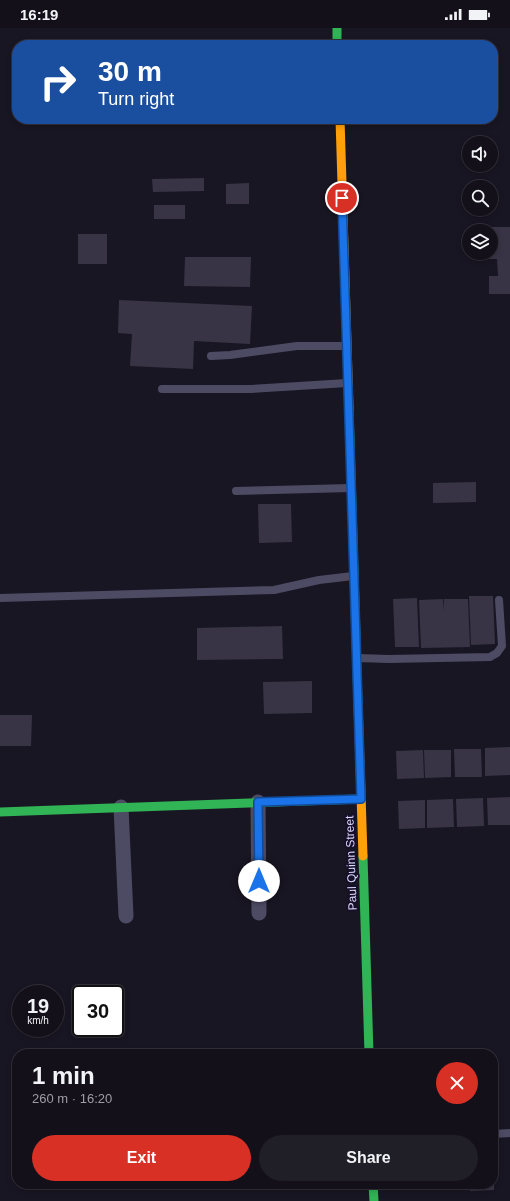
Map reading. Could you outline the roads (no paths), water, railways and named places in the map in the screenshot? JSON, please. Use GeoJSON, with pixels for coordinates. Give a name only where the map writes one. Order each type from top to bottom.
{"type":"FeatureCollection","features":[{"type":"Feature","properties":{"kind":"street"},"geometry":{"type":"LineString","coordinates":[[337,28],[338,40]]}},
{"type":"Feature","properties":{"kind":"street","name":"Paul Quinn Street"},"geometry":{"type":"LineString","coordinates":[[340,124],[369,1049]]}},
{"type":"Feature","properties":{"kind":"street"},"geometry":{"type":"LineString","coordinates":[[0,812],[361,799]]}},
{"type":"Feature","properties":{"kind":"street"},"geometry":{"type":"LineString","coordinates":[[258,802],[259,913]]}},
{"type":"Feature","properties":{"kind":"street"},"geometry":{"type":"LineString","coordinates":[[121,807],[126,916]]}},
{"type":"Feature","properties":{"kind":"street"},"geometry":{"type":"LineString","coordinates":[[373,1189],[374,1201]]}},
{"type":"Feature","properties":{"kind":"lane"},"geometry":{"type":"LineString","coordinates":[[211,356],[230,355],[297,346],[346,346]]}},
{"type":"Feature","properties":{"kind":"lane"},"geometry":{"type":"LineString","coordinates":[[162,389],[251,389],[347,383]]}},
{"type":"Feature","properties":{"kind":"lane"},"geometry":{"type":"LineString","coordinates":[[236,491],[351,488]]}},
{"type":"Feature","properties":{"kind":"lane"},"geometry":{"type":"LineString","coordinates":[[0,598],[274,590],[319,580],[353,576]]}},
{"type":"Feature","properties":{"kind":"lane"},"geometry":{"type":"LineString","coordinates":[[356,658],[389,660],[490,658],[497,653],[502,646],[499,600]]}},
{"type":"Feature","properties":{"kind":"lane"},"geometry":{"type":"LineString","coordinates":[[498,1134],[510,1133]]}}]}
